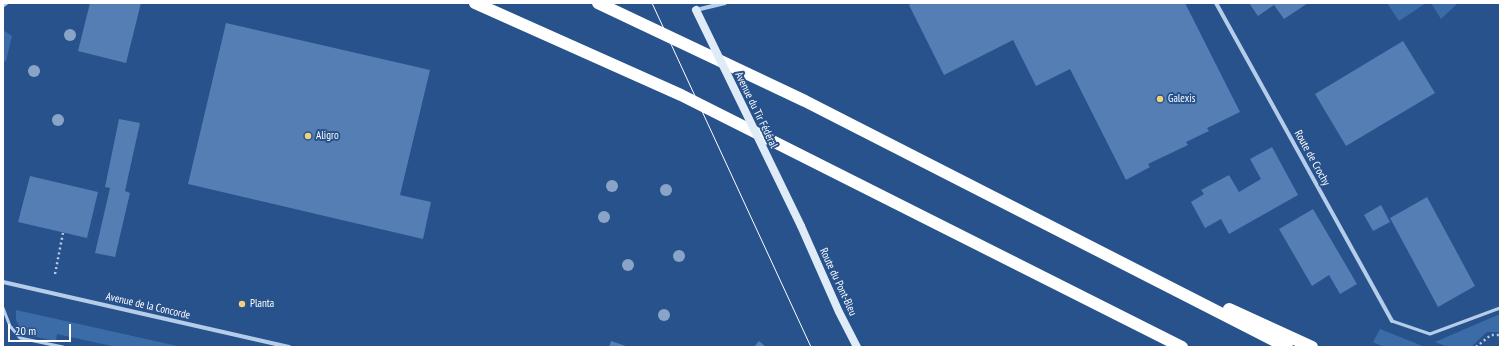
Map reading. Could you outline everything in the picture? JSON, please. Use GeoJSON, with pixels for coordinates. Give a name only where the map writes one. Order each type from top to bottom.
{"type":"FeatureCollection","features":[{"type":"Feature","properties":{"kind":"highway"},"geometry":{"type":"LineString","coordinates":[[475,3],[681,95],[1182,347]]}},
{"type":"Feature","properties":{"kind":"highway"},"geometry":{"type":"LineString","coordinates":[[598,3],[805,101],[1287,347]]}},
{"type":"Feature","properties":{"kind":"highway"},"geometry":{"type":"LineString","coordinates":[[1090,246],[1312,347]]}},
{"type":"Feature","properties":{"kind":"main road","name":"Avenue du Tir Fédéral"},"geometry":{"type":"LineString","coordinates":[[694,7],[801,226]]}},
{"type":"Feature","properties":{"kind":"main road","name":"Route du Pont-Bleu"},"geometry":{"type":"LineString","coordinates":[[801,226],[839,312],[857,347]]}},
{"type":"Feature","properties":{"kind":"street"},"geometry":{"type":"LineString","coordinates":[[694,7],[726,3]]}},
{"type":"Feature","properties":{"kind":"street","name":"Route de Crochy"},"geometry":{"type":"LineString","coordinates":[[1216,3],[1392,322]]}},
{"type":"Feature","properties":{"kind":"street","name":"Avenue de la Concorde"},"geometry":{"type":"LineString","coordinates":[[3,282],[289,347]]}},
{"type":"Feature","properties":{"kind":"lane"},"geometry":{"type":"LineString","coordinates":[[3,6],[7,3]]}},
{"type":"Feature","properties":{"kind":"lane"},"geometry":{"type":"LineString","coordinates":[[3,308],[10,326],[20,338],[63,347]]}},
{"type":"Feature","properties":{"kind":"lane"},"geometry":{"type":"LineString","coordinates":[[1392,322],[1430,334],[1500,308]]}},
{"type":"Feature","properties":{"kind":"path"},"geometry":{"type":"LineString","coordinates":[[55,274],[63,233]]}},
{"type":"Feature","properties":{"kind":"path"},"geometry":{"type":"LineString","coordinates":[[1476,347],[1491,335],[1500,335]]}},
{"type":"Feature","properties":{"kind":"shaded area"},"geometry":{"type":"Polygon","coordinates":[[[1387,3],[1426,3],[1399,21],[1387,3]]]}},
{"type":"Feature","properties":{"kind":"shaded area"},"geometry":{"type":"Polygon","coordinates":[[[1431,3],[1458,3],[1441,19],[1431,3]]]}},
{"type":"Feature","properties":{"kind":"shaded area"},"geometry":{"type":"Polygon","coordinates":[[[3,30],[12,36],[6,61],[3,62],[3,30]]]}},
{"type":"Feature","properties":{"kind":"shaded area"},"geometry":{"type":"Polygon","coordinates":[[[16,310],[182,347],[116,347],[57,334],[56,341],[27,335],[22,331],[16,320],[16,310]]]}},
{"type":"Feature","properties":{"kind":"shaded area"},"geometry":{"type":"Polygon","coordinates":[[[1500,314],[1500,332],[1487,332],[1471,347],[1448,347],[1435,342],[1500,314]]]}},
{"type":"Feature","properties":{"kind":"shaded area"},"geometry":{"type":"Polygon","coordinates":[[[1380,329],[1425,347],[1384,347],[1373,342],[1380,329]]]}},
{"type":"Feature","properties":{"kind":"building"},"geometry":{"type":"Polygon","coordinates":[[[90,3],[141,3],[126,63],[78,51],[90,3]]]}},
{"type":"Feature","properties":{"kind":"building","name":"Galexis"},"geometry":{"type":"Polygon","coordinates":[[[912,3],[1185,3],[1240,112],[1207,128],[1209,131],[1186,142],[1188,145],[1148,164],[1150,167],[1126,180],[1070,69],[1036,86],[1013,40],[944,75],[909,5],[912,3]]]}},
{"type":"Feature","properties":{"kind":"building"},"geometry":{"type":"Polygon","coordinates":[[[1249,3],[1308,3],[1284,19],[1274,5],[1258,16],[1249,3]]]}},
{"type":"Feature","properties":{"kind":"building"},"geometry":{"type":"Polygon","coordinates":[[[226,23],[430,70],[400,195],[431,202],[423,239],[188,184],[226,23]]]}},
{"type":"Feature","properties":{"kind":"building"},"geometry":{"type":"Polygon","coordinates":[[[1403,41],[1435,93],[1346,146],[1315,94],[1403,41]]]}},
{"type":"Feature","properties":{"kind":"building"},"geometry":{"type":"Polygon","coordinates":[[[119,119],[140,123],[125,191],[130,193],[115,257],[95,253],[110,188],[105,187],[119,119]]]}},
{"type":"Feature","properties":{"kind":"building"},"geometry":{"type":"Polygon","coordinates":[[[1272,147],[1298,195],[1229,234],[1221,219],[1205,228],[1191,202],[1204,194],[1201,190],[1229,175],[1239,192],[1261,179],[1250,159],[1272,147]]]}},
{"type":"Feature","properties":{"kind":"building"},"geometry":{"type":"Polygon","coordinates":[[[30,176],[98,192],[87,238],[18,222],[30,176]]]}},
{"type":"Feature","properties":{"kind":"building"},"geometry":{"type":"Polygon","coordinates":[[[1427,197],[1475,286],[1438,307],[1390,218],[1427,197]]]}},
{"type":"Feature","properties":{"kind":"building"},"geometry":{"type":"Polygon","coordinates":[[[1381,205],[1390,222],[1373,231],[1364,215],[1381,205]]]}},
{"type":"Feature","properties":{"kind":"building"},"geometry":{"type":"Polygon","coordinates":[[[1313,209],[1357,284],[1340,294],[1329,275],[1312,286],[1279,229],[1313,209]]]}},
{"type":"Feature","properties":{"kind":"building"},"geometry":{"type":"Polygon","coordinates":[[[611,341],[629,347],[609,347],[611,341]]]}},
{"type":"Feature","properties":{"kind":"building"},"geometry":{"type":"Polygon","coordinates":[[[759,341],[766,347],[754,347],[759,341]]]}},
{"type":"Feature","properties":{"kind":"tram line"},"geometry":{"type":"LineString","coordinates":[[652,3],[811,347]]}},
{"type":"Feature","properties":{"kind":"place","name":"Galexis"},"geometry":{"type":"Point","coordinates":[1160,99]}},
{"type":"Feature","properties":{"kind":"place","name":"Aligro"},"geometry":{"type":"Point","coordinates":[308,136]}},
{"type":"Feature","properties":{"kind":"place","name":"Planta"},"geometry":{"type":"Point","coordinates":[242,304]}}]}
